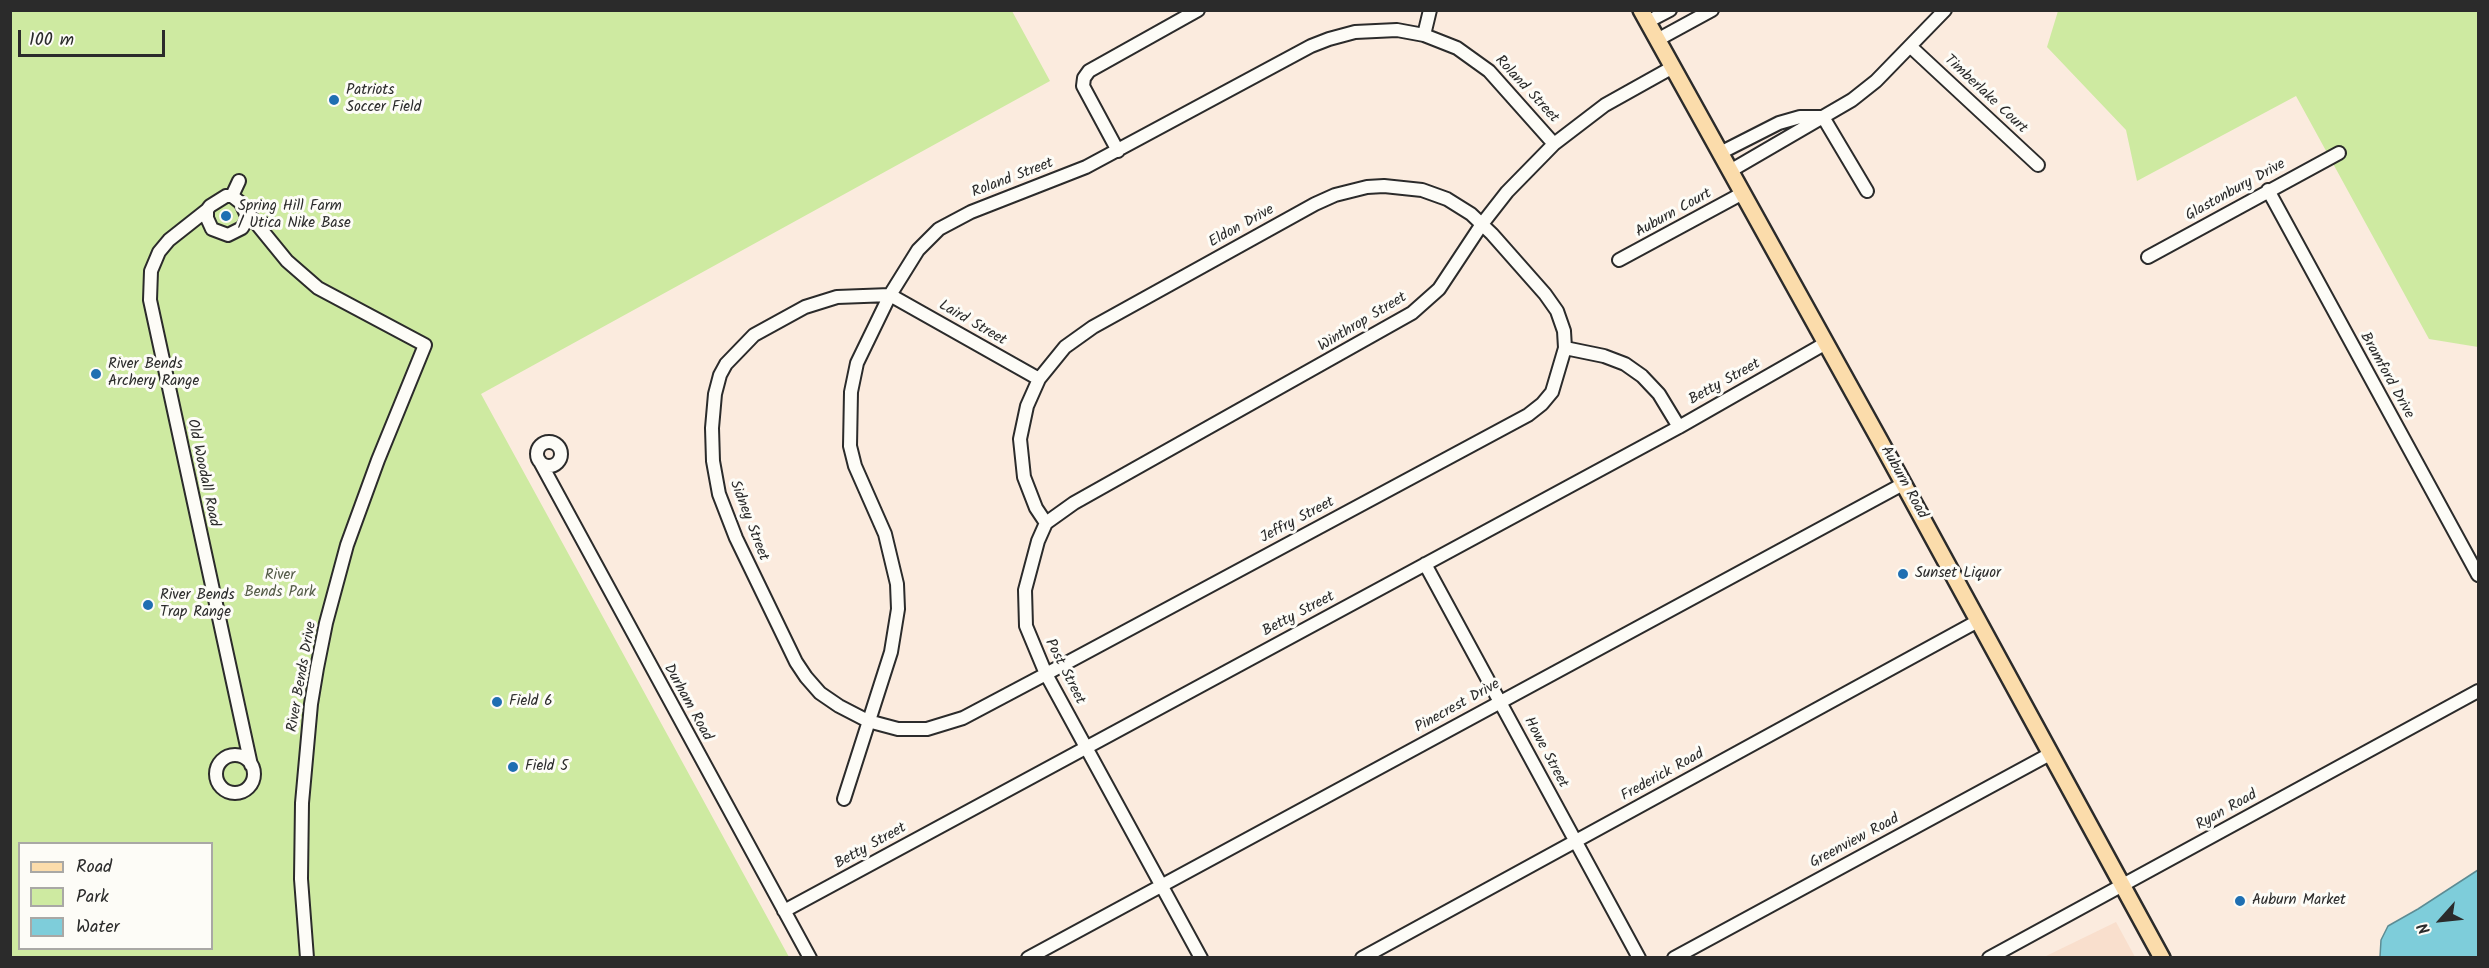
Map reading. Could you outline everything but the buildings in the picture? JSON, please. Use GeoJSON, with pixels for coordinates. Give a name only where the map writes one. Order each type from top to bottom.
{"type":"FeatureCollection","features":[{"type":"Feature","properties":{"kind":"main road","name":"Auburn Road"},"geometry":{"type":"LineString","coordinates":[[1644,16],[2162,957]]}},
{"type":"Feature","properties":{"kind":"street"},"geometry":{"type":"LineString","coordinates":[[1118,151],[1083,86],[1084,78],[1089,71],[1198,10]]}},
{"type":"Feature","properties":{"kind":"street"},"geometry":{"type":"LineString","coordinates":[[1424,34],[1430,10]]}},
{"type":"Feature","properties":{"kind":"street"},"geometry":{"type":"LineString","coordinates":[[1644,16],[1670,10]]}},
{"type":"Feature","properties":{"kind":"street"},"geometry":{"type":"LineString","coordinates":[[1658,40],[1712,10]]}},
{"type":"Feature","properties":{"kind":"street"},"geometry":{"type":"LineString","coordinates":[[1730,171],[1852,100],[1876,81],[1945,10]]}},
{"type":"Feature","properties":{"kind":"street","name":"Roland Street"},"geometry":{"type":"LineString","coordinates":[[844,799],[896,630],[897,584],[885,534],[855,466],[850,446],[849,418],[857,363],[890,295],[918,250],[939,229],[970,212],[1086,167],[1329,39],[1372,30],[1396,30],[1424,34],[1457,48],[1489,71],[1554,144]]}},
{"type":"Feature","properties":{"kind":"street","name":"Timberlake Court"},"geometry":{"type":"LineString","coordinates":[[1911,47],[2038,165]]}},
{"type":"Feature","properties":{"kind":"street","name":"Winthrop Street"},"geometry":{"type":"LineString","coordinates":[[1046,523],[1074,503],[1412,313],[1434,295],[1448,278],[1482,224],[1507,192],[1554,144],[1605,105],[1673,66]]}},
{"type":"Feature","properties":{"kind":"street"},"geometry":{"type":"LineString","coordinates":[[1720,153],[1779,123],[1800,117],[1823,117]]}},
{"type":"Feature","properties":{"kind":"street"},"geometry":{"type":"LineString","coordinates":[[1823,117],[1867,191]]}},
{"type":"Feature","properties":{"kind":"street","name":"Glastonbury Drive"},"geometry":{"type":"LineString","coordinates":[[2148,257],[2339,153]]}},
{"type":"Feature","properties":{"kind":"street"},"geometry":{"type":"LineString","coordinates":[[194,220],[202,220],[218,232],[228,235],[251,225],[247,212],[232,196],[239,181]]}},
{"type":"Feature","properties":{"kind":"street","name":"Eldon Drive"},"geometry":{"type":"LineString","coordinates":[[1039,380],[1065,347],[1093,327],[1335,195],[1367,187],[1384,186],[1422,190],[1458,205],[1482,224]]}},
{"type":"Feature","properties":{"kind":"street","name":"Bramford Drive"},"geometry":{"type":"LineString","coordinates":[[2268,190],[2478,575]]}},
{"type":"Feature","properties":{"kind":"street","name":"Auburn Court"},"geometry":{"type":"LineString","coordinates":[[1619,260],[1743,193]]}},
{"type":"Feature","properties":{"kind":"street","name":"Old Woodall Road"},"geometry":{"type":"LineString","coordinates":[[232,196],[220,199],[169,240],[159,252],[151,272],[150,300],[241,752],[251,765],[253,777],[248,787],[237,793],[225,790],[217,780],[217,768],[225,758],[241,752]]}},
{"type":"Feature","properties":{"kind":"street"},"geometry":{"type":"LineString","coordinates":[[207,210],[209,224]]}},
{"type":"Feature","properties":{"kind":"street","name":"Jeffry Street"},"geometry":{"type":"LineString","coordinates":[[868,721],[907,730],[939,727],[963,718],[1528,415],[1542,404],[1552,392],[1561,366],[1565,348],[1564,331],[1551,301],[1482,224]]}},
{"type":"Feature","properties":{"kind":"street","name":"River Bends Drive"},"geometry":{"type":"LineString","coordinates":[[251,225],[318,288],[425,345],[378,460],[347,545],[326,623],[317,668],[302,803],[301,879],[307,957]]}},
{"type":"Feature","properties":{"kind":"street","name":"Laird Street"},"geometry":{"type":"LineString","coordinates":[[890,295],[1039,380]]}},
{"type":"Feature","properties":{"kind":"street","name":"Sidney Street"},"geometry":{"type":"LineString","coordinates":[[868,721],[820,693],[796,662],[724,508],[713,461],[711,428],[720,375],[734,353],[754,336],[789,314],[822,301],[851,296],[890,295]]}},
{"type":"Feature","properties":{"kind":"street","name":"Betty Street"},"geometry":{"type":"LineString","coordinates":[[784,911],[1679,427],[1826,343]]}},
{"type":"Feature","properties":{"kind":"street"},"geometry":{"type":"LineString","coordinates":[[1565,348],[1604,356],[1625,364],[1642,376],[1659,394],[1679,427]]}},
{"type":"Feature","properties":{"kind":"street"},"geometry":{"type":"LineString","coordinates":[[1039,380],[1023,422],[1020,439],[1024,477],[1036,508],[1046,523]]}},
{"type":"Feature","properties":{"kind":"street"},"geometry":{"type":"LineString","coordinates":[[549,478],[559,461],[561,454],[559,446],[548,441],[538,448],[539,460],[549,466],[559,461]]}},
{"type":"Feature","properties":{"kind":"street","name":"Durham Road"},"geometry":{"type":"LineString","coordinates":[[539,460],[810,957]]}},
{"type":"Feature","properties":{"kind":"street","name":"Pinecrest Drive"},"geometry":{"type":"LineString","coordinates":[[1028,957],[1903,484]]}},
{"type":"Feature","properties":{"kind":"street","name":"Post Street"},"geometry":{"type":"LineString","coordinates":[[1046,523],[1038,541],[1025,590],[1024,611],[1033,645],[1046,674],[1201,957]]}},
{"type":"Feature","properties":{"kind":"street","name":"Howe Street"},"geometry":{"type":"LineString","coordinates":[[1425,564],[1639,957]]}},
{"type":"Feature","properties":{"kind":"street","name":"Frederick Road"},"geometry":{"type":"LineString","coordinates":[[1362,957],[1978,621]]}},
{"type":"Feature","properties":{"kind":"street","name":"Ryan Road"},"geometry":{"type":"LineString","coordinates":[[1989,957],[2478,691]]}},
{"type":"Feature","properties":{"kind":"street","name":"Greenview Road"},"geometry":{"type":"LineString","coordinates":[[1674,957],[2050,754]]}},
{"type":"Feature","properties":{"kind":"shaded area"},"geometry":{"type":"Polygon","coordinates":[[[2116,922],[2135,957],[2044,957],[2116,922]]]}},
{"type":"Feature","properties":{"kind":"green space","name":"River Bends Park"},"geometry":{"type":"Polygon","coordinates":[[[10,11],[1012,11],[1050,81],[481,394],[789,957],[11,957],[10,11]]]}},
{"type":"Feature","properties":{"kind":"green space"},"geometry":{"type":"Polygon","coordinates":[[[2058,11],[2478,11],[2478,347],[2429,339],[2296,96],[2137,181],[2126,130],[2047,47],[2058,11]]]}},
{"type":"Feature","properties":{"kind":"water"},"geometry":{"type":"Polygon","coordinates":[[[2478,870],[2478,957],[2380,957],[2381,940],[2388,926],[2478,870]]]}},
{"type":"Feature","properties":{"kind":"place","name":"Patriots Soccer Field"},"geometry":{"type":"Point","coordinates":[334,100]}},
{"type":"Feature","properties":{"kind":"place","name":"Spring Hill Farm / Utica Nike Base"},"geometry":{"type":"Point","coordinates":[226,216]}},
{"type":"Feature","properties":{"kind":"place","name":"River Bends Archery Range"},"geometry":{"type":"Point","coordinates":[96,374]}},
{"type":"Feature","properties":{"kind":"place","name":"Sunset Liquor"},"geometry":{"type":"Point","coordinates":[1903,574]}},
{"type":"Feature","properties":{"kind":"place","name":"River Bends Trap Range"},"geometry":{"type":"Point","coordinates":[148,605]}},
{"type":"Feature","properties":{"kind":"place","name":"Field 6"},"geometry":{"type":"Point","coordinates":[497,702]}},
{"type":"Feature","properties":{"kind":"place","name":"Field 5"},"geometry":{"type":"Point","coordinates":[513,767]}},
{"type":"Feature","properties":{"kind":"place","name":"Auburn Market"},"geometry":{"type":"Point","coordinates":[2240,901]}}]}
